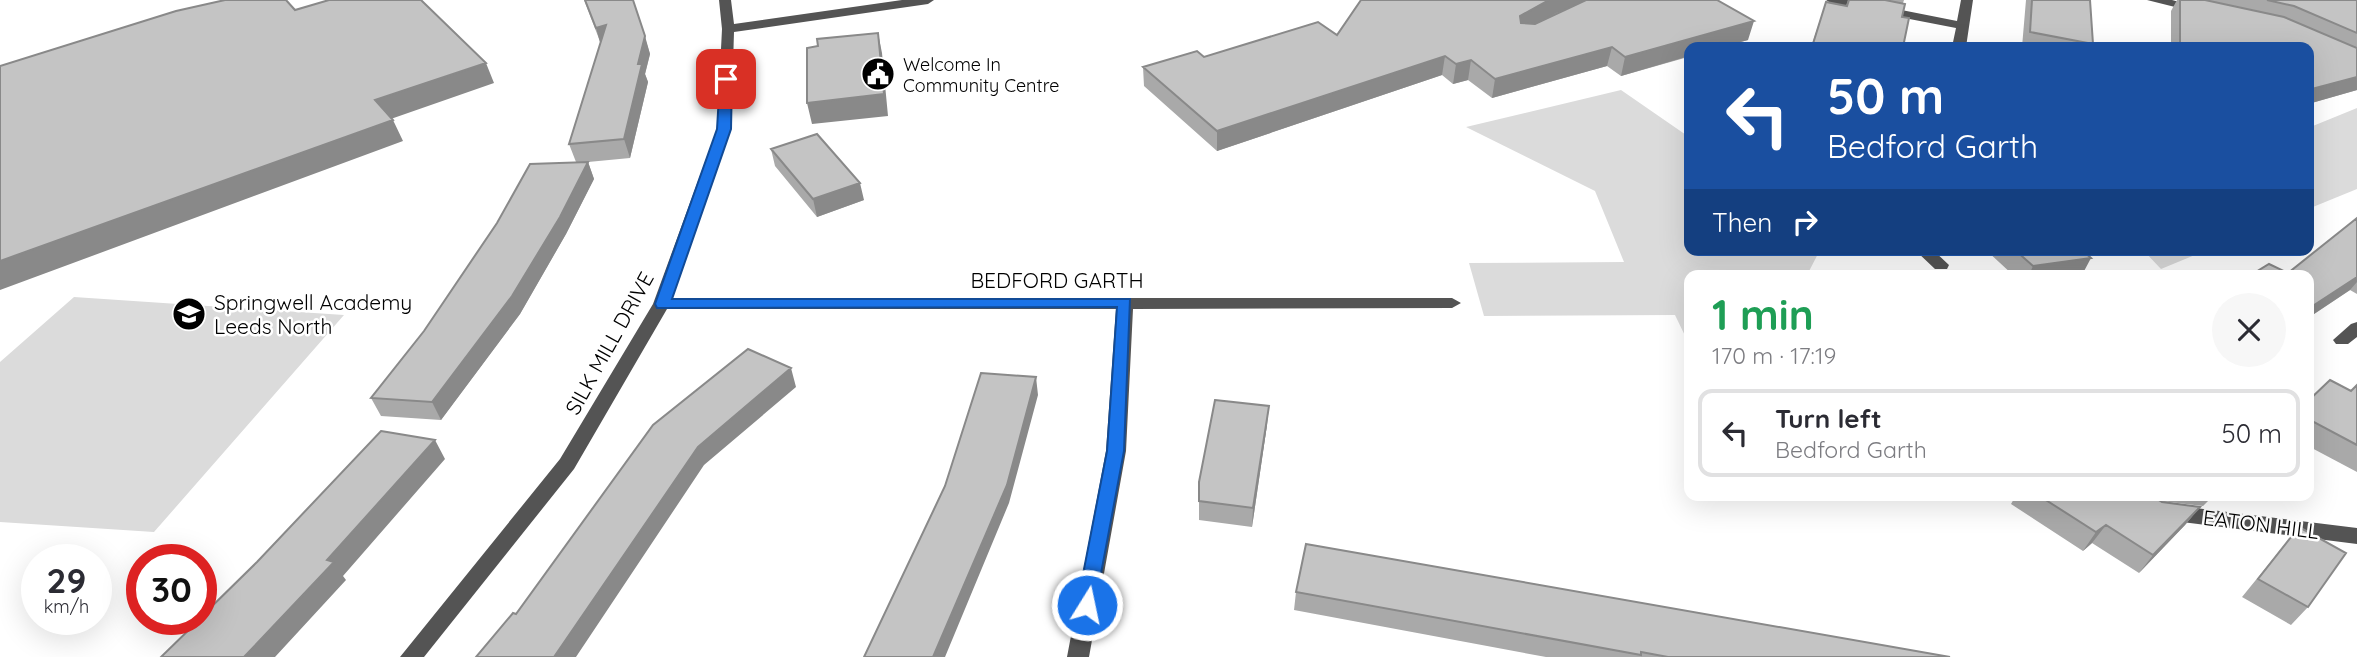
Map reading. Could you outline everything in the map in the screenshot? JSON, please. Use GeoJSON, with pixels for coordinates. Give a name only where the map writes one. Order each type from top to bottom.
{"type":"FeatureCollection","features":[{"type":"Feature","properties":{"kind":"street","name":"SILK MILL DRIVE"},"geometry":{"type":"LineString","coordinates":[[411,657],[567,464],[663,304],[724,129],[728,29],[725,0]]}},
{"type":"Feature","properties":{"kind":"street"},"geometry":{"type":"LineString","coordinates":[[728,29],[928,0]]}},
{"type":"Feature","properties":{"kind":"street"},"geometry":{"type":"LineString","coordinates":[[1832,0],[1963,26]]}},
{"type":"Feature","properties":{"kind":"street"},"geometry":{"type":"LineString","coordinates":[[1960,42],[1966,0]]}},
{"type":"Feature","properties":{"kind":"street"},"geometry":{"type":"LineString","coordinates":[[2153,0],[2214,12]]}},
{"type":"Feature","properties":{"kind":"street"},"geometry":{"type":"LineString","coordinates":[[1930,256],[1941,265]]}},
{"type":"Feature","properties":{"kind":"street"},"geometry":{"type":"LineString","coordinates":[[1078,657],[1116,451],[1125,302]]}},
{"type":"Feature","properties":{"kind":"street","name":"BEDFORD GARTH"},"geometry":{"type":"LineString","coordinates":[[663,304],[1452,303]]}},
{"type":"Feature","properties":{"kind":"street"},"geometry":{"type":"LineString","coordinates":[[2342,340],[2357,328]]}},
{"type":"Feature","properties":{"kind":"street","name":"EATON HILL"},"geometry":{"type":"LineString","coordinates":[[2136,501],[2150,510],[2357,536]]}},
{"type":"Feature","properties":{"kind":"shaded area"},"geometry":{"type":"Polygon","coordinates":[[[1621,90],[1684,134],[1684,256],[1817,256],[1810,270],[1684,270],[1684,334],[1675,315],[1484,316],[1469,263],[1624,262],[1595,191],[1466,127],[1621,90]]]}},
{"type":"Feature","properties":{"kind":"shaded area"},"geometry":{"type":"Polygon","coordinates":[[[2357,108],[2357,189],[2314,207],[2314,126],[2357,108]]]}},
{"type":"Feature","properties":{"kind":"shaded area"},"geometry":{"type":"Polygon","coordinates":[[[2149,256],[2192,256],[2161,269],[2149,256]]]}},
{"type":"Feature","properties":{"kind":"shaded area"},"geometry":{"type":"Polygon","coordinates":[[[74,297],[344,315],[154,532],[0,522],[0,362],[74,297]]]}},
{"type":"Feature","properties":{"kind":"building"},"geometry":{"type":"Polygon","coordinates":[[[225,0],[286,0],[295,10],[329,0],[421,0],[486,63],[375,100],[393,120],[0,261],[0,66],[176,11],[225,0]]]}},
{"type":"Feature","properties":{"kind":"building"},"geometry":{"type":"Polygon","coordinates":[[[585,0],[633,0],[645,36],[638,64],[642,64],[624,139],[569,144],[606,25],[596,28],[585,0]]]}},
{"type":"Feature","properties":{"kind":"building"},"geometry":{"type":"Polygon","coordinates":[[[1361,0],[1549,0],[1520,16],[1521,23],[1535,24],[1586,0],[1717,0],[1754,21],[1625,57],[1612,47],[1495,79],[1471,60],[1456,64],[1445,56],[1217,131],[1143,67],[1197,51],[1204,57],[1318,22],[1337,35],[1361,0]]]}},
{"type":"Feature","properties":{"kind":"building"},"geometry":{"type":"Polygon","coordinates":[[[1849,0],[1885,0],[1905,4],[1902,17],[1909,18],[1904,42],[1814,42],[1826,2],[1847,6],[1849,0]]]}},
{"type":"Feature","properties":{"kind":"building"},"geometry":{"type":"Polygon","coordinates":[[[2032,0],[2090,0],[2093,42],[2030,32],[2032,0]]]}},
{"type":"Feature","properties":{"kind":"building"},"geometry":{"type":"Polygon","coordinates":[[[2180,0],[2205,0],[2284,17],[2357,48],[2357,77],[2314,88],[2314,42],[2180,42],[2180,0]]]}},
{"type":"Feature","properties":{"kind":"building"},"geometry":{"type":"Polygon","coordinates":[[[2267,0],[2357,0],[2357,33],[2294,6],[2267,0]]]}},
{"type":"Feature","properties":{"kind":"building"},"geometry":{"type":"Polygon","coordinates":[[[878,33],[884,94],[807,103],[807,48],[818,46],[817,39],[878,33]]]}},
{"type":"Feature","properties":{"kind":"building"},"geometry":{"type":"Polygon","coordinates":[[[817,134],[860,183],[813,199],[771,149],[817,134]]]}},
{"type":"Feature","properties":{"kind":"building"},"geometry":{"type":"Polygon","coordinates":[[[588,162],[560,217],[512,296],[432,402],[371,398],[424,331],[497,223],[530,164],[588,162]]]}},
{"type":"Feature","properties":{"kind":"building"},"geometry":{"type":"Polygon","coordinates":[[[2357,218],[2357,277],[2314,305],[2314,270],[2292,270],[2309,256],[2314,256],[2314,252],[2357,218]]]}},
{"type":"Feature","properties":{"kind":"building"},"geometry":{"type":"Polygon","coordinates":[[[2022,256],[2091,258],[2033,266],[2022,256]]]}},
{"type":"Feature","properties":{"kind":"building"},"geometry":{"type":"Polygon","coordinates":[[[2269,264],[2282,270],[2259,270],[2269,264]]]}},
{"type":"Feature","properties":{"kind":"building"},"geometry":{"type":"Polygon","coordinates":[[[748,349],[791,368],[698,447],[554,657],[476,657],[513,613],[516,614],[653,425],[748,349]]]}},
{"type":"Feature","properties":{"kind":"building"},"geometry":{"type":"Polygon","coordinates":[[[981,373],[1036,377],[1007,485],[933,657],[864,657],[945,486],[981,373]]]}},
{"type":"Feature","properties":{"kind":"building"},"geometry":{"type":"Polygon","coordinates":[[[2330,380],[2351,391],[2357,385],[2357,445],[2314,422],[2314,395],[2330,380]]]}},
{"type":"Feature","properties":{"kind":"building"},"geometry":{"type":"Polygon","coordinates":[[[1215,400],[1269,406],[1253,508],[1199,501],[1199,482],[1215,400]]]}},
{"type":"Feature","properties":{"kind":"building"},"geometry":{"type":"Polygon","coordinates":[[[381,431],[435,440],[327,560],[334,562],[244,657],[161,657],[184,635],[217,635],[217,601],[381,431]]]}},
{"type":"Feature","properties":{"kind":"building"},"geometry":{"type":"Polygon","coordinates":[[[2047,501],[2160,501],[2200,507],[2153,555],[2106,525],[2096,532],[2047,501]]]}},
{"type":"Feature","properties":{"kind":"building"},"geometry":{"type":"Polygon","coordinates":[[[2299,527],[2346,553],[2308,607],[2258,579],[2299,527]]]}},
{"type":"Feature","properties":{"kind":"building"},"geometry":{"type":"Polygon","coordinates":[[[1306,544],[1950,657],[1668,657],[1641,652],[1641,655],[1296,592],[1306,544]]]}},
{"type":"Feature","properties":{"kind":"place","name":"Welcome In Community Centre"},"geometry":{"type":"Point","coordinates":[878,74]}},
{"type":"Feature","properties":{"kind":"place","name":"Springwell Academy Leeds North"},"geometry":{"type":"Point","coordinates":[189,314]}},
{"type":"Feature","properties":{"kind":"route"},"geometry":{"type":"LineString","coordinates":[[726,79],[724,129],[663,304],[1125,302],[1116,451],[1087,605]]}}]}
